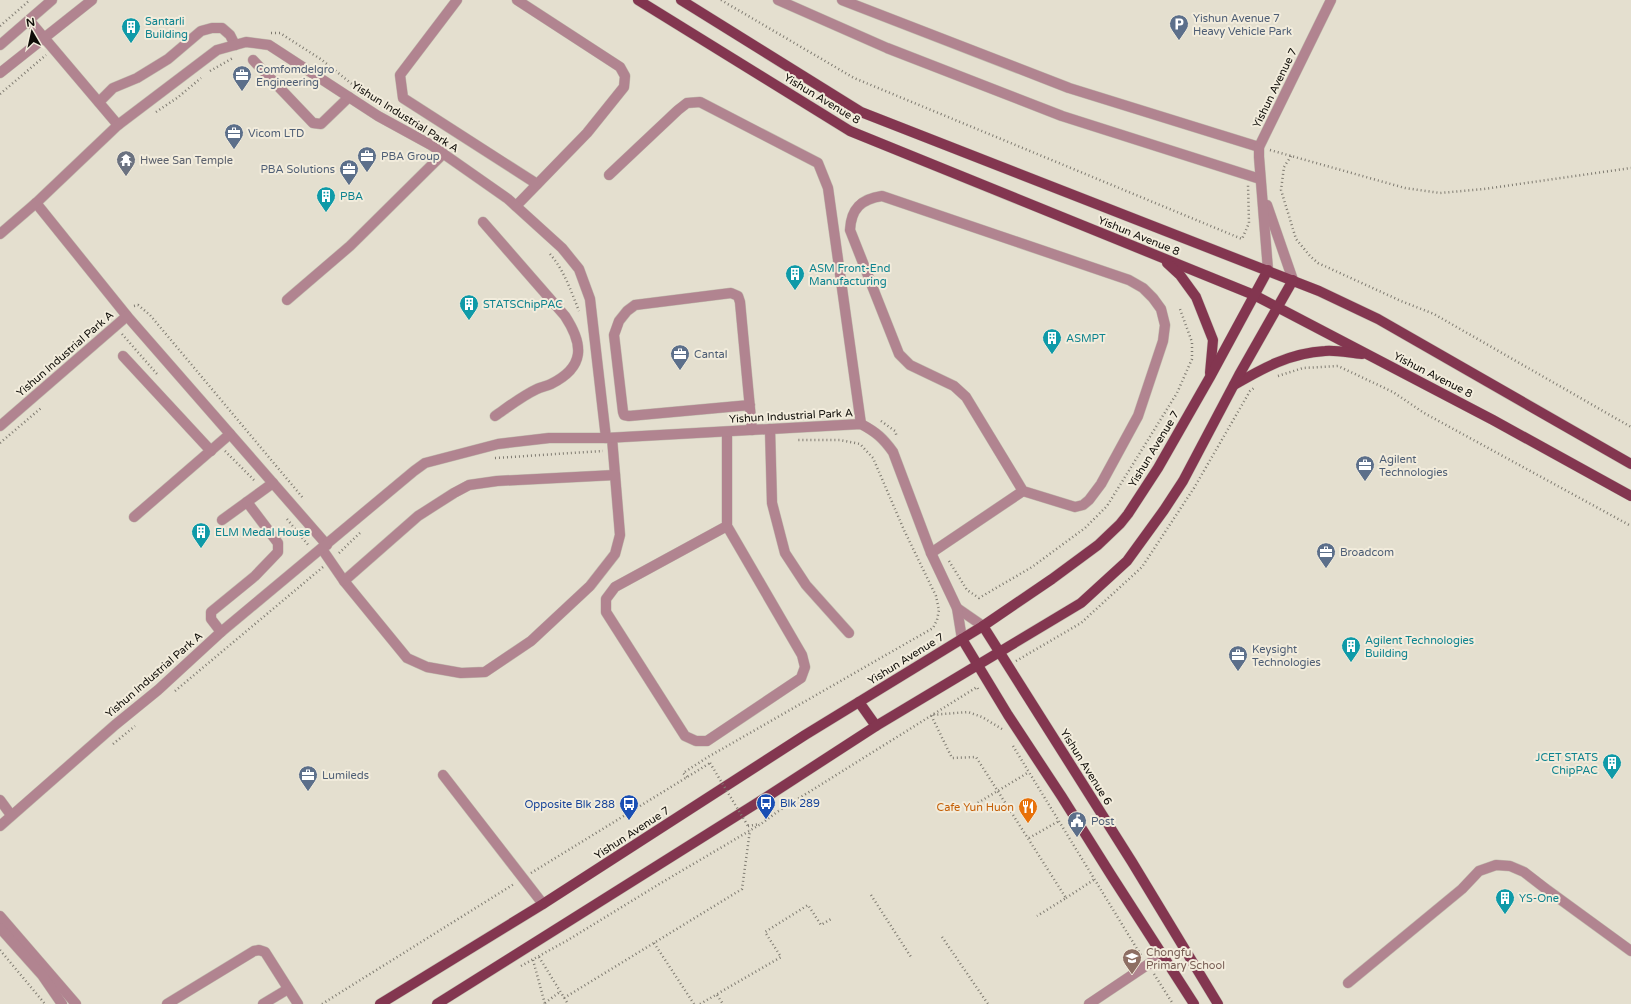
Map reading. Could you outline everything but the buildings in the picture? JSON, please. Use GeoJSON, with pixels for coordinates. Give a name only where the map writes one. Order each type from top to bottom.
{"type":"FeatureCollection","features":[{"type":"Feature","properties":{"kind":"main road","name":"Yishun Avenue 8"},"geometry":{"type":"LineString","coordinates":[[638,0],[850,131],[1254,295],[1493,420],[1631,496]]}},
{"type":"Feature","properties":{"kind":"main road","name":"Yishun Avenue 8"},"geometry":{"type":"LineString","coordinates":[[681,0],[861,112],[1319,290],[1378,318],[1631,464]]}},
{"type":"Feature","properties":{"kind":"main road"},"geometry":{"type":"LineString","coordinates":[[1162,258],[1180,275],[1196,297],[1213,340],[1210,377]]}},
{"type":"Feature","properties":{"kind":"main road","name":"Yishun Avenue 7"},"geometry":{"type":"LineString","coordinates":[[380,1004],[543,904],[805,735],[983,626],[1098,545],[1120,524],[1158,468],[1210,377],[1268,270]]}},
{"type":"Feature","properties":{"kind":"main road"},"geometry":{"type":"LineString","coordinates":[[437,1004],[765,798],[876,726],[1082,603],[1127,561],[1164,510],[1183,480],[1293,280]]}},
{"type":"Feature","properties":{"kind":"main road"},"geometry":{"type":"LineString","coordinates":[[1234,385],[1270,364],[1299,354],[1326,350],[1368,355]]}},
{"type":"Feature","properties":{"kind":"main road","name":"Yishun Avenue 6"},"geometry":{"type":"LineString","coordinates":[[983,626],[1132,862],[1218,1004]]}},
{"type":"Feature","properties":{"kind":"main road"},"geometry":{"type":"LineString","coordinates":[[962,639],[977,666],[1194,1004]]}},
{"type":"Feature","properties":{"kind":"main road"},"geometry":{"type":"LineString","coordinates":[[859,702],[876,726]]}},
{"type":"Feature","properties":{"kind":"street"},"geometry":{"type":"LineString","coordinates":[[0,46],[52,0]]}},
{"type":"Feature","properties":{"kind":"street"},"geometry":{"type":"LineString","coordinates":[[0,73],[92,0]]}},
{"type":"Feature","properties":{"kind":"street"},"geometry":{"type":"LineString","coordinates":[[457,0],[400,75],[403,98],[537,184]]}},
{"type":"Feature","properties":{"kind":"street"},"geometry":{"type":"LineString","coordinates":[[516,206],[587,134],[624,87],[625,76],[620,67],[517,0]]}},
{"type":"Feature","properties":{"kind":"street"},"geometry":{"type":"LineString","coordinates":[[778,0],[887,48],[1062,116],[1260,179]]}},
{"type":"Feature","properties":{"kind":"street"},"geometry":{"type":"LineString","coordinates":[[842,0],[1069,88],[1259,147]]}},
{"type":"Feature","properties":{"kind":"street","name":"Yishun Avenue 7"},"geometry":{"type":"LineString","coordinates":[[1268,270],[1260,179],[1259,147],[1331,0]]}},
{"type":"Feature","properties":{"kind":"street"},"geometry":{"type":"LineString","coordinates":[[29,20],[118,125]]}},
{"type":"Feature","properties":{"kind":"street"},"geometry":{"type":"LineString","coordinates":[[99,102],[113,88],[137,78],[168,59],[201,31],[212,28],[222,28],[230,35],[235,45]]}},
{"type":"Feature","properties":{"kind":"street","name":"Yishun Industrial Park A"},"geometry":{"type":"LineString","coordinates":[[0,234],[36,203],[118,125],[217,50],[246,42],[270,45],[378,116],[431,145],[516,206],[562,248],[579,268],[590,299],[609,438]]}},
{"type":"Feature","properties":{"kind":"street"},"geometry":{"type":"LineString","coordinates":[[254,60],[314,123],[321,124],[349,97]]}},
{"type":"Feature","properties":{"kind":"street"},"geometry":{"type":"LineString","coordinates":[[609,175],[678,110],[687,103],[700,102],[818,164],[828,188],[861,424]]}},
{"type":"Feature","properties":{"kind":"street"},"geometry":{"type":"LineString","coordinates":[[287,300],[350,246],[443,154]]}},
{"type":"Feature","properties":{"kind":"street","name":"Yishun Avenue 7"},"geometry":{"type":"LineString","coordinates":[[1261,190],[1293,280]]}},
{"type":"Feature","properties":{"kind":"street"},"geometry":{"type":"LineString","coordinates":[[882,196],[1129,280],[1143,288],[1161,310],[1165,325],[1163,341],[1138,416],[1101,484],[1089,500],[1083,505],[1075,507],[1023,491],[966,396],[954,386],[910,365],[899,354],[850,230],[851,220],[855,210],[862,202],[871,198],[882,196]]}},
{"type":"Feature","properties":{"kind":"street","name":"Yishun Industrial Park A"},"geometry":{"type":"LineString","coordinates":[[36,203],[124,313],[273,483],[324,547]]}},
{"type":"Feature","properties":{"kind":"street"},"geometry":{"type":"LineString","coordinates":[[483,222],[565,316],[574,330],[579,355],[571,371],[551,384],[527,395],[495,416]]}},
{"type":"Feature","properties":{"kind":"street"},"geometry":{"type":"LineString","coordinates":[[750,405],[628,416],[624,415],[622,412],[614,335],[620,321],[627,311],[634,305],[731,293],[738,296],[740,302],[750,405],[752,430]]}},
{"type":"Feature","properties":{"kind":"street","name":"Yishun Industrial Park A"},"geometry":{"type":"LineString","coordinates":[[0,426],[124,313]]}},
{"type":"Feature","properties":{"kind":"street"},"geometry":{"type":"LineString","coordinates":[[123,356],[211,451]]}},
{"type":"Feature","properties":{"kind":"street","name":"Yishun Industrial Park A"},"geometry":{"type":"LineString","coordinates":[[0,826],[114,725],[158,690],[222,632],[414,470],[425,463],[498,444],[549,438],[609,438],[861,424],[876,432],[884,440],[892,452],[931,553],[957,608],[962,639]]}},
{"type":"Feature","properties":{"kind":"street"},"geometry":{"type":"LineString","coordinates":[[770,429],[772,503],[785,553],[806,585],[849,633]]}},
{"type":"Feature","properties":{"kind":"street"},"geometry":{"type":"LineString","coordinates":[[727,432],[727,526],[802,655],[804,667],[801,678],[707,741],[696,741],[685,736],[606,612],[606,599],[615,587],[727,526]]}},
{"type":"Feature","properties":{"kind":"street"},"geometry":{"type":"LineString","coordinates":[[134,517],[230,434]]}},
{"type":"Feature","properties":{"kind":"street"},"geometry":{"type":"LineString","coordinates":[[324,547],[330,561],[344,581],[407,658],[427,667],[461,673],[485,672],[531,641],[590,586],[615,554],[620,535],[615,475],[609,438]]}},
{"type":"Feature","properties":{"kind":"street"},"geometry":{"type":"LineString","coordinates":[[344,581],[418,516],[469,485],[497,481],[615,475]]}},
{"type":"Feature","properties":{"kind":"street"},"geometry":{"type":"LineString","coordinates":[[222,520],[273,483]]}},
{"type":"Feature","properties":{"kind":"street"},"geometry":{"type":"LineString","coordinates":[[931,553],[1023,491]]}},
{"type":"Feature","properties":{"kind":"street"},"geometry":{"type":"LineString","coordinates":[[222,632],[211,619],[211,612],[255,576],[278,552],[279,547],[278,543],[247,502]]}},
{"type":"Feature","properties":{"kind":"street"},"geometry":{"type":"LineString","coordinates":[[957,608],[983,626]]}},
{"type":"Feature","properties":{"kind":"street"},"geometry":{"type":"LineString","coordinates":[[443,776],[543,904]]}},
{"type":"Feature","properties":{"kind":"street"},"geometry":{"type":"LineString","coordinates":[[0,800],[11,815]]}},
{"type":"Feature","properties":{"kind":"street"},"geometry":{"type":"LineString","coordinates":[[1348,983],[1462,889],[1479,871],[1496,865],[1510,866],[1524,872],[1631,951]]}},
{"type":"Feature","properties":{"kind":"street"},"geometry":{"type":"LineString","coordinates":[[0,916],[76,1004]]}},
{"type":"Feature","properties":{"kind":"street"},"geometry":{"type":"LineString","coordinates":[[0,928],[42,975],[62,1004]]}},
{"type":"Feature","properties":{"kind":"street"},"geometry":{"type":"LineString","coordinates":[[167,1004],[254,951],[260,950],[265,952],[298,1004]]}},
{"type":"Feature","properties":{"kind":"street"},"geometry":{"type":"LineString","coordinates":[[1094,1003],[1162,955]]}},
{"type":"Feature","properties":{"kind":"street"},"geometry":{"type":"LineString","coordinates":[[263,1004],[288,989]]}},
{"type":"Feature","properties":{"kind":"path"},"geometry":{"type":"LineString","coordinates":[[0,26],[30,0]]}},
{"type":"Feature","properties":{"kind":"path"},"geometry":{"type":"LineString","coordinates":[[721,0],[854,78],[1242,239],[1249,223],[1248,175]]}},
{"type":"Feature","properties":{"kind":"path"},"geometry":{"type":"LineString","coordinates":[[209,71],[234,58]]}},
{"type":"Feature","properties":{"kind":"path"},"geometry":{"type":"LineString","coordinates":[[154,114],[204,76]]}},
{"type":"Feature","properties":{"kind":"path"},"geometry":{"type":"LineString","coordinates":[[1259,147],[1405,188],[1440,193],[1484,189],[1631,168]]}},
{"type":"Feature","properties":{"kind":"path"},"geometry":{"type":"LineString","coordinates":[[1291,156],[1284,168],[1281,190],[1296,239],[1318,263],[1401,301],[1434,314],[1631,427]]}},
{"type":"Feature","properties":{"kind":"path"},"geometry":{"type":"LineString","coordinates":[[545,248],[555,260],[570,286],[582,318]]}},
{"type":"Feature","properties":{"kind":"path"},"geometry":{"type":"LineString","coordinates":[[124,313],[138,305],[150,315],[307,503]]}},
{"type":"Feature","properties":{"kind":"path"},"geometry":{"type":"LineString","coordinates":[[1273,378],[1304,368],[1338,366],[1393,392],[1424,413],[1631,526]]}},
{"type":"Feature","properties":{"kind":"path"},"geometry":{"type":"LineString","coordinates":[[1016,661],[1081,623],[1142,567],[1194,488],[1250,391],[1256,386]]}},
{"type":"Feature","properties":{"kind":"path"},"geometry":{"type":"LineString","coordinates":[[172,694],[330,561],[365,528]]}},
{"type":"Feature","properties":{"kind":"path"},"geometry":{"type":"LineString","coordinates":[[687,777],[683,773],[708,757],[933,628]]}},
{"type":"Feature","properties":{"kind":"path"},"geometry":{"type":"LineString","coordinates":[[520,967],[761,824],[777,812],[977,687],[980,693]]}},
{"type":"Feature","properties":{"kind":"path"},"geometry":{"type":"LineString","coordinates":[[931,715],[968,712],[982,717],[1002,729]]}},
{"type":"Feature","properties":{"kind":"path"},"geometry":{"type":"LineString","coordinates":[[931,715],[952,758],[976,757],[999,790],[1066,898]]}},
{"type":"Feature","properties":{"kind":"path"},"geometry":{"type":"LineString","coordinates":[[999,723],[1006,735]]}},
{"type":"Feature","properties":{"kind":"path"},"geometry":{"type":"LineString","coordinates":[[112,745],[135,725]]}},
{"type":"Feature","properties":{"kind":"path"},"geometry":{"type":"LineString","coordinates":[[1010,741],[1173,1004]]}},
{"type":"Feature","properties":{"kind":"path"},"geometry":{"type":"LineString","coordinates":[[322,1004],[710,763],[748,826],[761,824]]}},
{"type":"Feature","properties":{"kind":"path"},"geometry":{"type":"LineString","coordinates":[[971,807],[1029,772]]}},
{"type":"Feature","properties":{"kind":"path"},"geometry":{"type":"LineString","coordinates":[[1029,838],[1059,821]]}},
{"type":"Feature","properties":{"kind":"path"},"geometry":{"type":"LineString","coordinates":[[564,998],[742,888],[750,830]]}},
{"type":"Feature","properties":{"kind":"path"},"geometry":{"type":"LineString","coordinates":[[1037,916],[1095,879]]}},
{"type":"Feature","properties":{"kind":"path"},"geometry":{"type":"LineString","coordinates":[[871,895],[911,956]]}},
{"type":"Feature","properties":{"kind":"path"},"geometry":{"type":"LineString","coordinates":[[700,1004],[781,957],[765,932],[808,905],[821,925],[831,919]]}},
{"type":"Feature","properties":{"kind":"path"},"geometry":{"type":"LineString","coordinates":[[942,937],[988,1004]]}},
{"type":"Feature","properties":{"kind":"path"},"geometry":{"type":"LineString","coordinates":[[654,943],[694,1004]]}},
{"type":"Feature","properties":{"kind":"path"},"geometry":{"type":"LineString","coordinates":[[0,950],[45,1004]]}},
{"type":"Feature","properties":{"kind":"path"},"geometry":{"type":"LineString","coordinates":[[539,957],[568,1004]]}},
{"type":"Feature","properties":{"kind":"path"},"geometry":{"type":"LineString","coordinates":[[533,960],[545,1004],[560,991]]}},
{"type":"Feature","properties":{"kind":"path"},"geometry":{"type":"LineString","coordinates":[[717,994],[723,1004]]}},
{"type":"Feature","properties":{"kind":"place","name":"Yishun Avenue 7 Heavy Vehicle Park"},"geometry":{"type":"Point","coordinates":[1179,41]}},
{"type":"Feature","properties":{"kind":"place","name":"Santarli Building"},"geometry":{"type":"Point","coordinates":[131,44]}},
{"type":"Feature","properties":{"kind":"place","name":"Comfomdelgro Engineering"},"geometry":{"type":"Point","coordinates":[242,92]}},
{"type":"Feature","properties":{"kind":"place","name":"Vicom LTD"},"geometry":{"type":"Point","coordinates":[234,150]}},
{"type":"Feature","properties":{"kind":"place","name":"PBA Group"},"geometry":{"type":"Point","coordinates":[367,173]}},
{"type":"Feature","properties":{"kind":"place","name":"Hwee San Temple"},"geometry":{"type":"Point","coordinates":[126,177]}},
{"type":"Feature","properties":{"kind":"place","name":"PBA Solutions"},"geometry":{"type":"Point","coordinates":[349,186]}},
{"type":"Feature","properties":{"kind":"place","name":"PBA"},"geometry":{"type":"Point","coordinates":[326,213]}},
{"type":"Feature","properties":{"kind":"place","name":"ASM Front-End Manufacturing"},"geometry":{"type":"Point","coordinates":[795,291]}},
{"type":"Feature","properties":{"kind":"place","name":"STATSChipPAC"},"geometry":{"type":"Point","coordinates":[469,321]}},
{"type":"Feature","properties":{"kind":"place","name":"ASMPT"},"geometry":{"type":"Point","coordinates":[1052,355]}},
{"type":"Feature","properties":{"kind":"place","name":"Cantal"},"geometry":{"type":"Point","coordinates":[680,371]}},
{"type":"Feature","properties":{"kind":"place","name":"Agilent Technologies"},"geometry":{"type":"Point","coordinates":[1365,482]}},
{"type":"Feature","properties":{"kind":"place","name":"ELM Medal House"},"geometry":{"type":"Point","coordinates":[201,549]}},
{"type":"Feature","properties":{"kind":"place","name":"Broadcom"},"geometry":{"type":"Point","coordinates":[1326,569]}},
{"type":"Feature","properties":{"kind":"place","name":"Agilent Technologies Building"},"geometry":{"type":"Point","coordinates":[1351,663]}},
{"type":"Feature","properties":{"kind":"place","name":"Keysight Technologies"},"geometry":{"type":"Point","coordinates":[1238,672]}},
{"type":"Feature","properties":{"kind":"place","name":"JCET STATS ChipPAC"},"geometry":{"type":"Point","coordinates":[1612,780]}},
{"type":"Feature","properties":{"kind":"place","name":"Lumileds"},"geometry":{"type":"Point","coordinates":[308,792]}},
{"type":"Feature","properties":{"kind":"place","name":"Blk 289"},"geometry":{"type":"Point","coordinates":[766,820]}},
{"type":"Feature","properties":{"kind":"place","name":"Opposite Blk 288"},"geometry":{"type":"Point","coordinates":[629,821]}},
{"type":"Feature","properties":{"kind":"place","name":"Cafe Yun Huon"},"geometry":{"type":"Point","coordinates":[1028,824]}},
{"type":"Feature","properties":{"kind":"place","name":"Post"},"geometry":{"type":"Point","coordinates":[1077,838]}},
{"type":"Feature","properties":{"kind":"place","name":"YS-One"},"geometry":{"type":"Point","coordinates":[1505,915]}},
{"type":"Feature","properties":{"kind":"place","name":"Chongfu Primary School"},"geometry":{"type":"Point","coordinates":[1132,975]}}]}
